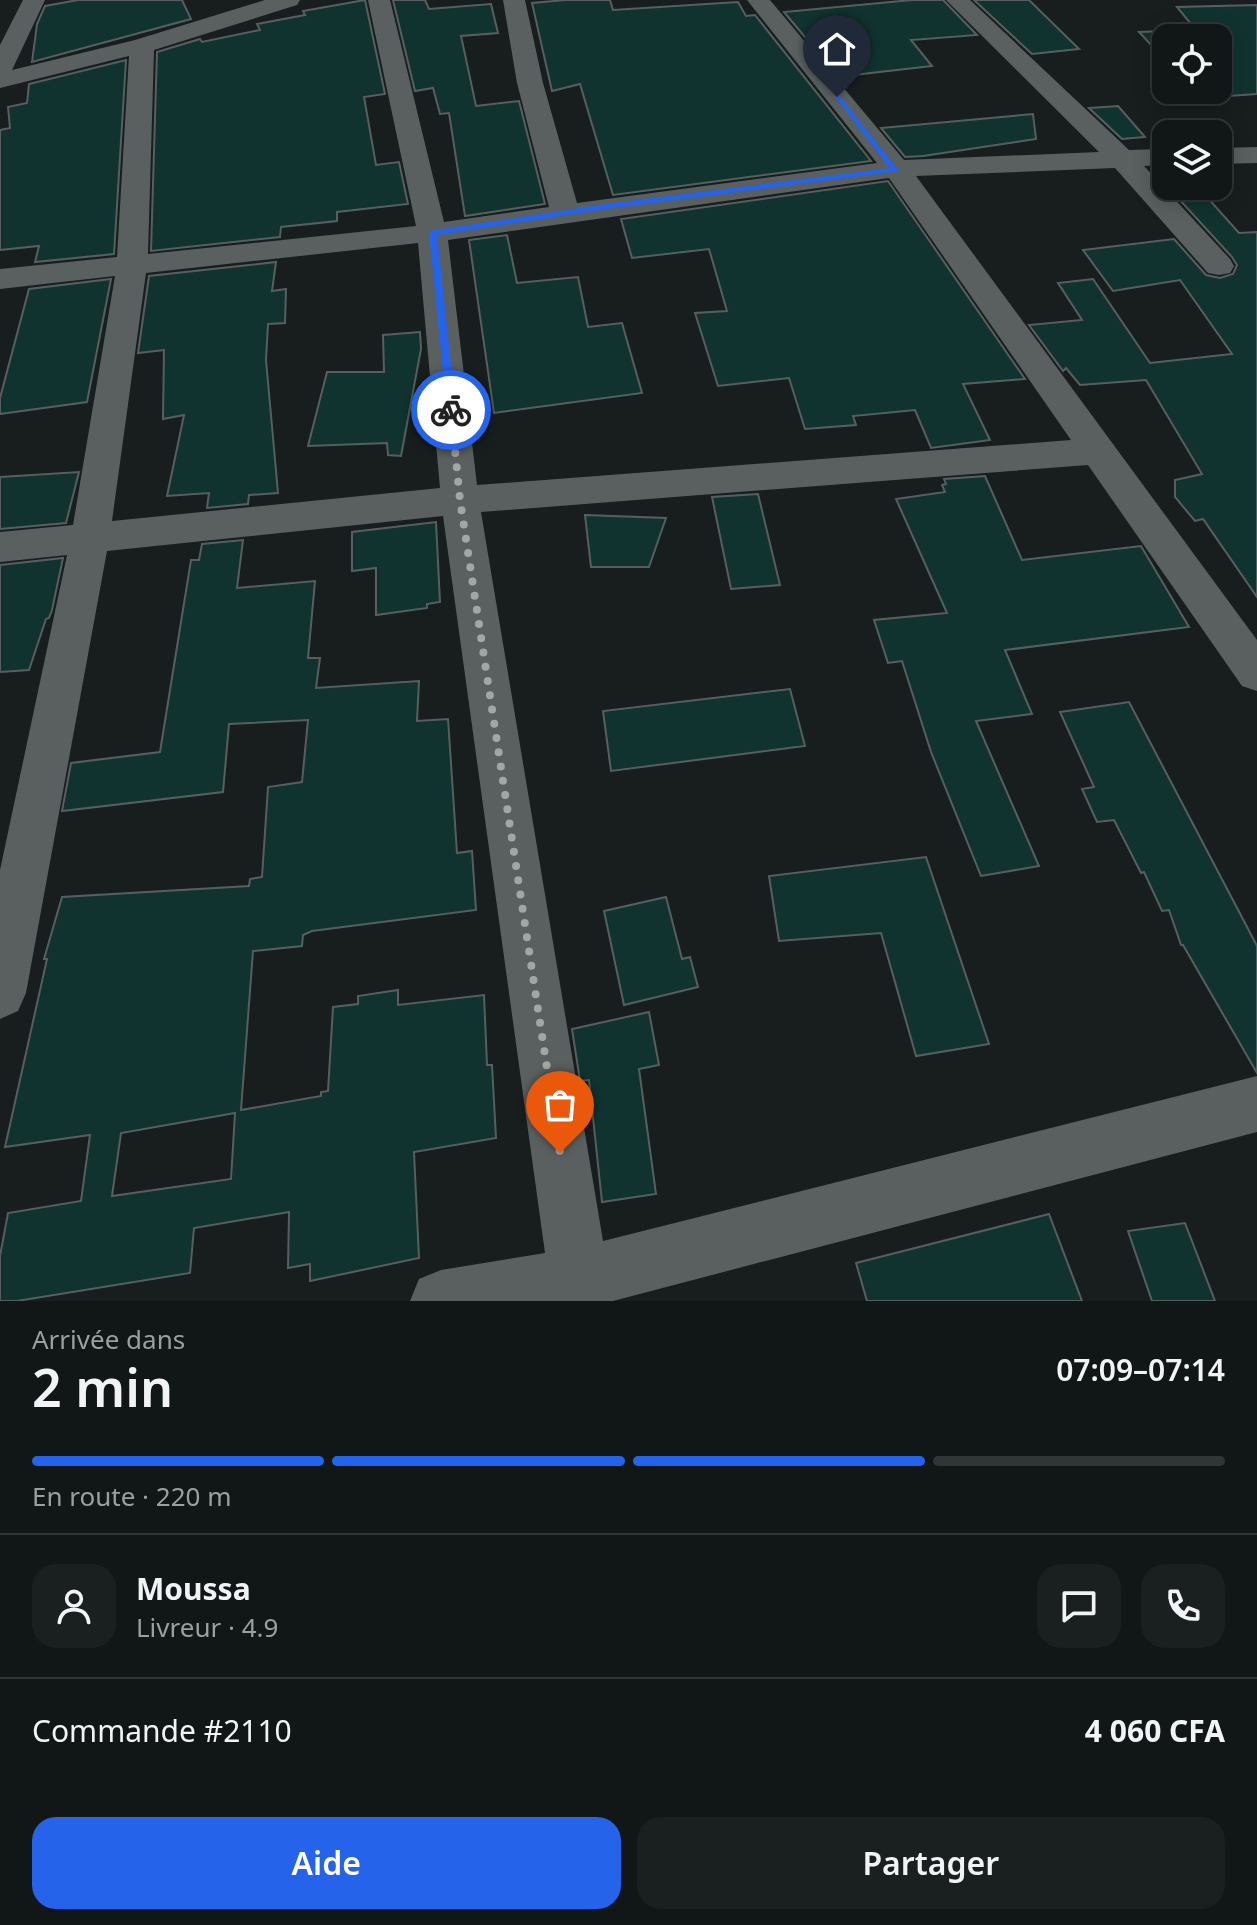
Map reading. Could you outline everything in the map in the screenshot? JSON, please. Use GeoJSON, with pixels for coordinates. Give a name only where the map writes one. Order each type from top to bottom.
{"type":"FeatureCollection","features":[{"type":"Feature","properties":{"kind":"street"},"geometry":{"type":"LineString","coordinates":[[0,69],[34,0]]}},
{"type":"Feature","properties":{"kind":"street"},"geometry":{"type":"LineString","coordinates":[[0,80],[142,46],[289,0]]}},
{"type":"Feature","properties":{"kind":"street"},"geometry":{"type":"LineString","coordinates":[[379,0],[432,233],[460,500],[580,1289]]}},
{"type":"Feature","properties":{"kind":"street"},"geometry":{"type":"LineString","coordinates":[[514,0],[530,83],[566,215]]}},
{"type":"Feature","properties":{"kind":"street"},"geometry":{"type":"LineString","coordinates":[[758,0],[896,169],[1095,451],[1257,673]]}},
{"type":"Feature","properties":{"kind":"street"},"geometry":{"type":"LineString","coordinates":[[957,0],[1121,158],[1219,266]]}},
{"type":"Feature","properties":{"kind":"street"},"geometry":{"type":"LineString","coordinates":[[0,993],[90,538],[132,266],[142,46]]}},
{"type":"Feature","properties":{"kind":"street"},"geometry":{"type":"LineString","coordinates":[[1232,156],[1257,155]]}},
{"type":"Feature","properties":{"kind":"street"},"geometry":{"type":"LineString","coordinates":[[0,279],[432,233],[896,169],[1152,157]]}},
{"type":"Feature","properties":{"kind":"street"},"geometry":{"type":"LineString","coordinates":[[0,547],[460,500],[1095,451]]}},
{"type":"Feature","properties":{"kind":"street"},"geometry":{"type":"LineString","coordinates":[[441,1301],[580,1289],[1257,1104]]}},
{"type":"Feature","properties":{"kind":"building"},"geometry":{"type":"Polygon","coordinates":[[[78,0],[182,0],[191,19],[32,62],[37,24],[45,6],[78,0]]]}},
{"type":"Feature","properties":{"kind":"building"},"geometry":{"type":"Polygon","coordinates":[[[365,0],[385,94],[364,97],[376,165],[399,162],[408,204],[337,212],[337,221],[281,227],[280,237],[151,251],[157,52],[200,39],[202,42],[260,30],[257,24],[305,15],[303,11],[365,0]]]}},
{"type":"Feature","properties":{"kind":"building"},"geometry":{"type":"Polygon","coordinates":[[[393,0],[425,0],[429,9],[491,4],[498,33],[461,36],[476,106],[519,101],[545,204],[465,216],[449,113],[440,114],[433,88],[415,91],[393,0]]]}},
{"type":"Feature","properties":{"kind":"building"},"geometry":{"type":"Polygon","coordinates":[[[610,0],[613,10],[738,2],[746,16],[755,15],[871,161],[613,195],[580,84],[552,91],[532,3],[610,0]]]}},
{"type":"Feature","properties":{"kind":"building"},"geometry":{"type":"Polygon","coordinates":[[[943,0],[977,35],[911,40],[932,66],[845,76],[846,86],[784,12],[943,0]]]}},
{"type":"Feature","properties":{"kind":"building"},"geometry":{"type":"Polygon","coordinates":[[[974,0],[1029,0],[1079,49],[1032,54],[974,0]]]}},
{"type":"Feature","properties":{"kind":"building"},"geometry":{"type":"Polygon","coordinates":[[[1257,5],[1257,94],[1232,96],[1232,24],[1191,24],[1177,7],[1257,5]]]}},
{"type":"Feature","properties":{"kind":"building"},"geometry":{"type":"Polygon","coordinates":[[[1139,32],[1152,32],[1152,46],[1139,32]]]}},
{"type":"Feature","properties":{"kind":"building"},"geometry":{"type":"Polygon","coordinates":[[[126,60],[114,254],[35,262],[39,246],[0,250],[0,130],[10,128],[8,107],[27,103],[29,84],[126,60]]]}},
{"type":"Feature","properties":{"kind":"building"},"geometry":{"type":"Polygon","coordinates":[[[1118,106],[1145,137],[1122,139],[1089,108],[1118,106]]]}},
{"type":"Feature","properties":{"kind":"building"},"geometry":{"type":"Polygon","coordinates":[[[1033,114],[1036,139],[923,156],[905,157],[881,128],[1033,114]]]}},
{"type":"Feature","properties":{"kind":"building"},"geometry":{"type":"Polygon","coordinates":[[[888,181],[1025,379],[963,384],[990,440],[931,448],[915,410],[853,416],[856,425],[805,429],[789,378],[718,386],[695,313],[727,311],[709,249],[632,258],[621,219],[888,181]]]}},
{"type":"Feature","properties":{"kind":"building"},"geometry":{"type":"Polygon","coordinates":[[[1180,200],[1210,200],[1239,233],[1257,232],[1257,597],[1203,519],[1195,521],[1175,497],[1175,480],[1202,474],[1146,380],[1080,385],[1066,368],[1063,371],[1029,325],[1082,320],[1058,283],[1093,279],[1150,363],[1232,354],[1180,280],[1113,291],[1083,250],[1174,239],[1206,275],[1220,278],[1233,274],[1237,265],[1180,200]]]}},
{"type":"Feature","properties":{"kind":"building"},"geometry":{"type":"Polygon","coordinates":[[[507,235],[517,283],[578,277],[588,327],[622,323],[642,393],[494,413],[469,240],[507,235]]]}},
{"type":"Feature","properties":{"kind":"building"},"geometry":{"type":"Polygon","coordinates":[[[276,262],[272,291],[286,289],[285,323],[268,324],[266,360],[278,493],[249,495],[248,504],[207,508],[209,493],[167,496],[184,415],[163,419],[164,350],[138,353],[149,276],[276,262]]]}},
{"type":"Feature","properties":{"kind":"building"},"geometry":{"type":"Polygon","coordinates":[[[111,279],[87,402],[0,414],[0,398],[29,289],[111,279]]]}},
{"type":"Feature","properties":{"kind":"building"},"geometry":{"type":"Polygon","coordinates":[[[420,332],[421,349],[401,456],[388,455],[387,443],[308,446],[327,372],[384,372],[383,335],[420,332]]]}},
{"type":"Feature","properties":{"kind":"building"},"geometry":{"type":"Polygon","coordinates":[[[79,472],[66,523],[0,529],[0,477],[79,472]]]}},
{"type":"Feature","properties":{"kind":"building"},"geometry":{"type":"Polygon","coordinates":[[[985,476],[1022,560],[1141,546],[1189,627],[1005,650],[1032,714],[976,721],[1039,866],[981,876],[931,752],[902,661],[888,663],[874,620],[947,613],[896,499],[945,492],[942,485],[946,484],[944,479],[985,476]]]}},
{"type":"Feature","properties":{"kind":"building"},"geometry":{"type":"Polygon","coordinates":[[[758,494],[780,585],[731,589],[712,497],[758,494]]]}},
{"type":"Feature","properties":{"kind":"building"},"geometry":{"type":"Polygon","coordinates":[[[585,515],[666,518],[649,567],[591,567],[585,515]]]}},
{"type":"Feature","properties":{"kind":"building"},"geometry":{"type":"Polygon","coordinates":[[[436,522],[440,602],[427,604],[427,608],[376,615],[376,568],[352,571],[352,532],[436,522]]]}},
{"type":"Feature","properties":{"kind":"building"},"geometry":{"type":"Polygon","coordinates":[[[243,540],[237,588],[315,581],[308,658],[320,658],[316,688],[419,681],[417,721],[448,719],[457,853],[472,851],[476,910],[312,931],[303,935],[302,946],[253,951],[241,1110],[321,1096],[321,1092],[328,1091],[333,1007],[358,1004],[358,996],[398,990],[398,1005],[484,995],[487,1065],[492,1065],[496,1138],[414,1152],[419,1258],[310,1281],[310,1264],[288,1268],[289,1212],[194,1228],[190,1273],[17,1301],[0,1301],[0,1256],[8,1213],[81,1201],[90,1135],[5,1147],[47,959],[44,959],[62,897],[249,886],[250,879],[262,877],[268,787],[302,782],[308,720],[229,724],[223,792],[62,811],[71,763],[160,752],[191,560],[199,560],[202,544],[243,540]],[[235,1113],[121,1133],[112,1196],[231,1179],[235,1113]]]}},
{"type":"Feature","properties":{"kind":"building"},"geometry":{"type":"Polygon","coordinates":[[[63,558],[52,610],[29,670],[0,672],[0,565],[63,558]]]}},
{"type":"Feature","properties":{"kind":"building"},"geometry":{"type":"Polygon","coordinates":[[[790,689],[805,746],[611,771],[603,711],[790,689]]]}},
{"type":"Feature","properties":{"kind":"building"},"geometry":{"type":"Polygon","coordinates":[[[1129,702],[1257,946],[1257,1073],[1181,945],[1169,910],[1162,911],[1114,820],[1097,822],[1082,789],[1094,787],[1060,712],[1129,702]]]}},
{"type":"Feature","properties":{"kind":"building"},"geometry":{"type":"Polygon","coordinates":[[[926,857],[989,1044],[916,1056],[881,933],[779,941],[769,876],[926,857]]]}},
{"type":"Feature","properties":{"kind":"building"},"geometry":{"type":"Polygon","coordinates":[[[666,897],[682,959],[690,957],[698,987],[624,1005],[604,911],[666,897]]]}},
{"type":"Feature","properties":{"kind":"building"},"geometry":{"type":"Polygon","coordinates":[[[649,1012],[659,1065],[639,1069],[656,1194],[602,1202],[589,1080],[580,1081],[572,1029],[649,1012]]]}},
{"type":"Feature","properties":{"kind":"building"},"geometry":{"type":"Polygon","coordinates":[[[1049,1214],[1082,1301],[867,1301],[856,1263],[1049,1214]]]}},
{"type":"Feature","properties":{"kind":"building"},"geometry":{"type":"Polygon","coordinates":[[[1185,1223],[1215,1301],[1152,1301],[1128,1231],[1185,1223]]]}},
{"type":"Feature","properties":{"kind":"way so far"},"geometry":{"type":"LineString","coordinates":[[451,410],[460,500],[560,1153]]}},
{"type":"Feature","properties":{"kind":"route"},"geometry":{"type":"LineString","coordinates":[[451,410],[432,233],[896,169],[837,97]]}}]}
